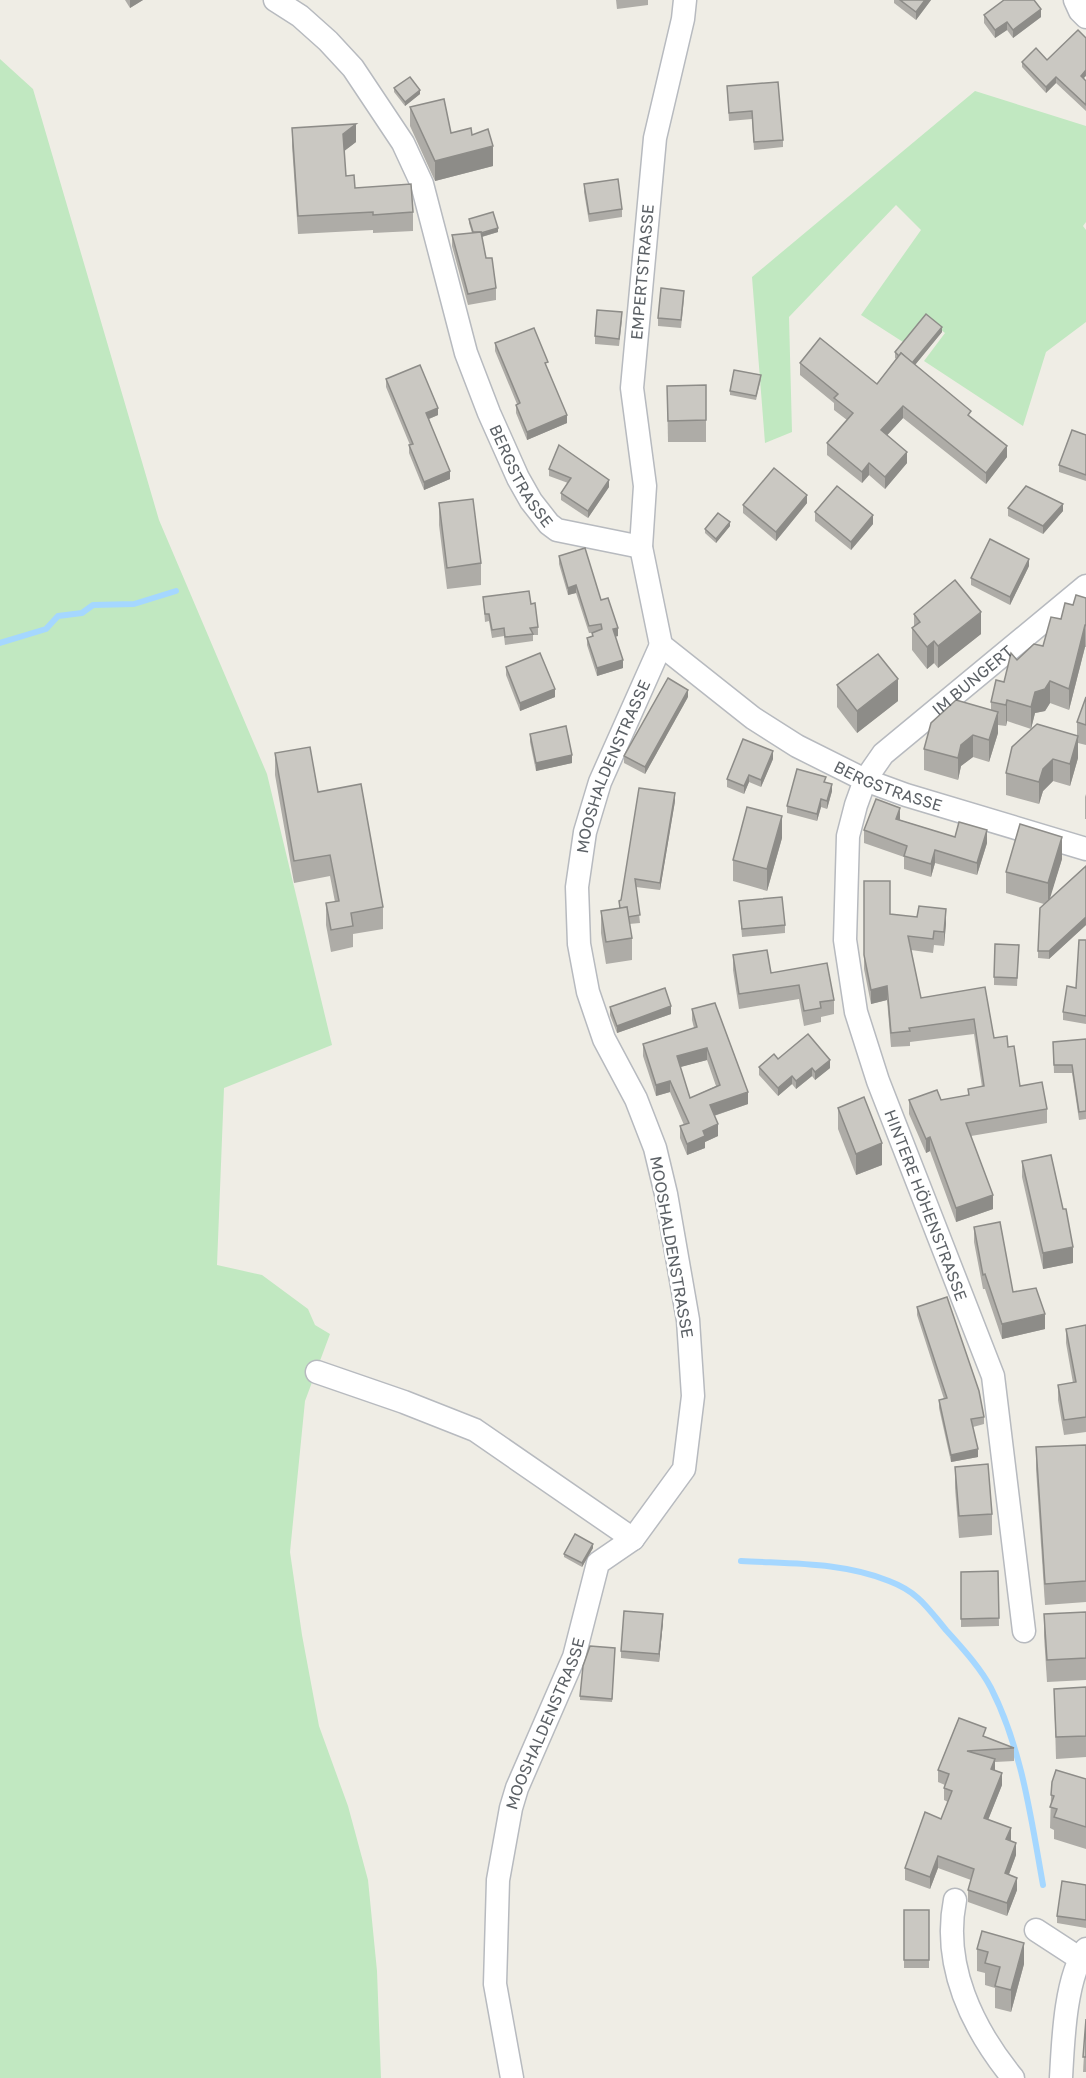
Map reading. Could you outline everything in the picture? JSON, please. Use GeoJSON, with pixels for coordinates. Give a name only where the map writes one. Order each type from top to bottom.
{"type":"FeatureCollection","features":[{"type":"Feature","properties":{"kind":"street","name":"BERGSTRASSE"},"geometry":{"type":"LineString","coordinates":[[275,0],[300,16],[353,68],[403,142],[423,184],[466,353],[489,413],[518,478],[531,501],[549,524],[557,530],[641,547]]}},
{"type":"Feature","properties":{"kind":"street","name":"EMPERTSTRASSE"},"geometry":{"type":"LineString","coordinates":[[641,547],[645,486],[632,388],[655,138],[683,19],[685,0]]}},
{"type":"Feature","properties":{"kind":"street"},"geometry":{"type":"LineString","coordinates":[[1075,0],[1080,11],[1086,16]]}},
{"type":"Feature","properties":{"kind":"street"},"geometry":{"type":"LineString","coordinates":[[641,547],[661,645]]}},
{"type":"Feature","properties":{"kind":"street","name":"IM BUNGERT"},"geometry":{"type":"LineString","coordinates":[[865,780],[883,754],[1086,586]]}},
{"type":"Feature","properties":{"kind":"street","name":"BERGSTRASSE"},"geometry":{"type":"LineString","coordinates":[[661,645],[753,718],[797,746],[865,780],[906,795],[1086,849]]}},
{"type":"Feature","properties":{"kind":"street","name":"MOOSHALDENSTRASSE"},"geometry":{"type":"LineString","coordinates":[[512,2078],[495,1984],[498,1880],[511,1808],[517,1788],[574,1657],[598,1563],[633,1539],[684,1469],[693,1396],[688,1320],[666,1194],[655,1148],[636,1099],[604,1039],[588,992],[579,944],[577,887],[585,832],[600,782],[661,645]]}},
{"type":"Feature","properties":{"kind":"street","name":"HINTERE HÖHENSTRASSE"},"geometry":{"type":"LineString","coordinates":[[865,780],[848,836],[846,870],[845,940],[856,1012],[878,1081],[993,1376],[1024,1631]]}},
{"type":"Feature","properties":{"kind":"street"},"geometry":{"type":"LineString","coordinates":[[317,1372],[476,1430],[633,1539]]}},
{"type":"Feature","properties":{"kind":"street"},"geometry":{"type":"LineString","coordinates":[[955,1900],[951,1918],[953,1962],[967,2006],[996,2057],[1013,2078]]}},
{"type":"Feature","properties":{"kind":"street"},"geometry":{"type":"LineString","coordinates":[[1036,1930],[1083,1953],[1065,2015],[1061,2078]]}},
{"type":"Feature","properties":{"kind":"green space"},"geometry":{"type":"Polygon","coordinates":[[[0,59],[33,89],[159,520],[267,774],[332,1045],[224,1088],[217,1265],[262,1275],[308,1309],[315,1325],[330,1334],[305,1401],[290,1552],[302,1635],[319,1726],[348,1806],[368,1880],[377,1971],[381,2078],[0,2078],[0,59]]]}},
{"type":"Feature","properties":{"kind":"green space"},"geometry":{"type":"Polygon","coordinates":[[[975,91],[1086,126],[1086,222],[1083,226],[1086,230],[1086,322],[1046,352],[1023,426],[924,361],[945,333],[927,318],[903,342],[861,315],[921,230],[896,205],[789,317],[792,432],[765,443],[752,277],[975,91]]]}},
{"type":"Feature","properties":{"kind":"building"},"geometry":{"type":"Polygon","coordinates":[[[900,0],[925,0],[916,12],[900,0]]]}},
{"type":"Feature","properties":{"kind":"building"},"geometry":{"type":"Polygon","coordinates":[[[1004,0],[1034,0],[1041,9],[1013,30],[1007,22],[995,30],[984,15],[1004,0]]]}},
{"type":"Feature","properties":{"kind":"building"},"geometry":{"type":"Polygon","coordinates":[[[1078,30],[1086,38],[1086,70],[1081,76],[1086,81],[1086,105],[1056,77],[1046,87],[1022,62],[1036,48],[1047,60],[1078,30]]]}},
{"type":"Feature","properties":{"kind":"building"},"geometry":{"type":"Polygon","coordinates":[[[410,77],[420,90],[405,102],[394,88],[410,77]]]}},
{"type":"Feature","properties":{"kind":"building"},"geometry":{"type":"Polygon","coordinates":[[[778,82],[783,140],[754,142],[752,111],[729,113],[727,86],[778,82]]]}},
{"type":"Feature","properties":{"kind":"building"},"geometry":{"type":"Polygon","coordinates":[[[444,99],[451,133],[471,128],[472,135],[488,129],[493,146],[435,161],[410,107],[444,99]]]}},
{"type":"Feature","properties":{"kind":"building"},"geometry":{"type":"Polygon","coordinates":[[[356,124],[343,134],[346,176],[354,175],[355,188],[411,184],[413,212],[298,216],[292,128],[356,124]]]}},
{"type":"Feature","properties":{"kind":"building"},"geometry":{"type":"Polygon","coordinates":[[[618,179],[622,209],[589,214],[584,184],[618,179]]]}},
{"type":"Feature","properties":{"kind":"building"},"geometry":{"type":"Polygon","coordinates":[[[493,212],[498,228],[481,233],[473,232],[469,219],[493,212]]]}},
{"type":"Feature","properties":{"kind":"building"},"geometry":{"type":"Polygon","coordinates":[[[481,232],[486,258],[492,258],[496,288],[468,294],[452,235],[481,232]]]}},
{"type":"Feature","properties":{"kind":"building"},"geometry":{"type":"Polygon","coordinates":[[[661,288],[684,291],[681,320],[658,318],[661,288]]]}},
{"type":"Feature","properties":{"kind":"building"},"geometry":{"type":"Polygon","coordinates":[[[597,310],[622,312],[619,339],[595,336],[597,310]]]}},
{"type":"Feature","properties":{"kind":"building"},"geometry":{"type":"Polygon","coordinates":[[[926,314],[942,327],[912,363],[901,353],[899,356],[895,352],[926,314]]]}},
{"type":"Feature","properties":{"kind":"building"},"geometry":{"type":"Polygon","coordinates":[[[534,328],[548,362],[545,363],[567,415],[527,432],[516,405],[520,403],[495,343],[534,328]]]}},
{"type":"Feature","properties":{"kind":"building"},"geometry":{"type":"Polygon","coordinates":[[[820,338],[877,384],[901,353],[971,411],[968,415],[1007,446],[986,473],[903,406],[881,430],[907,452],[885,477],[869,463],[862,472],[827,443],[853,413],[834,398],[838,394],[800,363],[820,338]]]}},
{"type":"Feature","properties":{"kind":"building"},"geometry":{"type":"Polygon","coordinates":[[[420,365],[438,408],[426,413],[450,471],[424,482],[409,445],[413,444],[386,379],[420,365]]]}},
{"type":"Feature","properties":{"kind":"building"},"geometry":{"type":"Polygon","coordinates":[[[734,370],[761,375],[756,396],[730,391],[734,370]]]}},
{"type":"Feature","properties":{"kind":"building"},"geometry":{"type":"Polygon","coordinates":[[[706,385],[706,420],[668,421],[667,386],[706,385]]]}},
{"type":"Feature","properties":{"kind":"building"},"geometry":{"type":"Polygon","coordinates":[[[1072,430],[1086,435],[1086,475],[1059,465],[1072,430]]]}},
{"type":"Feature","properties":{"kind":"building"},"geometry":{"type":"Polygon","coordinates":[[[559,445],[609,480],[588,511],[561,493],[571,478],[549,469],[559,445]]]}},
{"type":"Feature","properties":{"kind":"building"},"geometry":{"type":"Polygon","coordinates":[[[774,468],[807,495],[776,532],[743,505],[774,468]]]}},
{"type":"Feature","properties":{"kind":"building"},"geometry":{"type":"Polygon","coordinates":[[[837,486],[873,515],[851,542],[815,512],[837,486]]]}},
{"type":"Feature","properties":{"kind":"building"},"geometry":{"type":"Polygon","coordinates":[[[1026,486],[1063,504],[1043,526],[1008,508],[1026,486]]]}},
{"type":"Feature","properties":{"kind":"building"},"geometry":{"type":"Polygon","coordinates":[[[473,499],[481,563],[447,568],[439,503],[473,499]]]}},
{"type":"Feature","properties":{"kind":"building"},"geometry":{"type":"Polygon","coordinates":[[[718,513],[730,522],[716,539],[705,529],[718,513]]]}},
{"type":"Feature","properties":{"kind":"building"},"geometry":{"type":"Polygon","coordinates":[[[990,539],[1029,559],[1010,597],[971,578],[990,539]]]}},
{"type":"Feature","properties":{"kind":"building"},"geometry":{"type":"Polygon","coordinates":[[[585,548],[601,600],[608,598],[618,628],[613,629],[623,660],[597,668],[587,638],[602,629],[601,624],[589,626],[576,585],[568,588],[559,556],[585,548]]]}},
{"type":"Feature","properties":{"kind":"building"},"geometry":{"type":"Polygon","coordinates":[[[955,580],[981,612],[938,646],[934,641],[927,647],[912,628],[920,622],[914,614],[955,580]]]}},
{"type":"Feature","properties":{"kind":"building"},"geometry":{"type":"Polygon","coordinates":[[[529,591],[531,604],[535,603],[538,627],[530,628],[533,634],[505,637],[504,628],[492,630],[489,614],[485,614],[483,597],[529,591]]]}},
{"type":"Feature","properties":{"kind":"building"},"geometry":{"type":"Polygon","coordinates":[[[1076,595],[1086,598],[1086,625],[1069,689],[1050,681],[1045,689],[1035,692],[1031,707],[1007,700],[1006,705],[991,702],[996,680],[1004,682],[1011,653],[1017,660],[1034,644],[1043,646],[1051,617],[1061,619],[1065,603],[1073,605],[1076,595]]]}},
{"type":"Feature","properties":{"kind":"building"},"geometry":{"type":"Polygon","coordinates":[[[540,653],[555,689],[520,703],[506,667],[540,653]]]}},
{"type":"Feature","properties":{"kind":"building"},"geometry":{"type":"Polygon","coordinates":[[[878,654],[898,679],[857,711],[837,685],[878,654]]]}},
{"type":"Feature","properties":{"kind":"building"},"geometry":{"type":"Polygon","coordinates":[[[668,678],[688,690],[645,767],[624,756],[668,678]]]}},
{"type":"Feature","properties":{"kind":"building"},"geometry":{"type":"Polygon","coordinates":[[[1086,697],[1086,725],[1077,722],[1086,697]]]}},
{"type":"Feature","properties":{"kind":"building"},"geometry":{"type":"Polygon","coordinates":[[[956,700],[998,712],[989,740],[973,735],[961,745],[958,758],[924,749],[931,723],[956,700]]]}},
{"type":"Feature","properties":{"kind":"building"},"geometry":{"type":"Polygon","coordinates":[[[1037,724],[1078,736],[1070,764],[1053,759],[1043,769],[1039,782],[1006,773],[1012,747],[1037,724]]]}},
{"type":"Feature","properties":{"kind":"building"},"geometry":{"type":"Polygon","coordinates":[[[566,726],[572,755],[536,763],[530,734],[566,726]]]}},
{"type":"Feature","properties":{"kind":"building"},"geometry":{"type":"Polygon","coordinates":[[[743,739],[773,751],[761,780],[749,775],[744,786],[727,779],[743,739]]]}},
{"type":"Feature","properties":{"kind":"building"},"geometry":{"type":"Polygon","coordinates":[[[310,747],[318,792],[361,784],[383,907],[351,913],[353,926],[331,930],[326,903],[339,901],[330,855],[294,861],[275,753],[310,747]]]}},
{"type":"Feature","properties":{"kind":"building"},"geometry":{"type":"Polygon","coordinates":[[[797,769],[826,777],[824,782],[832,784],[827,801],[821,799],[817,814],[787,806],[797,769]]]}},
{"type":"Feature","properties":{"kind":"building"},"geometry":{"type":"Polygon","coordinates":[[[639,788],[675,793],[660,883],[635,879],[640,915],[628,917],[627,907],[620,908],[619,901],[639,788]]]}},
{"type":"Feature","properties":{"kind":"building"},"geometry":{"type":"Polygon","coordinates":[[[876,799],[900,808],[896,819],[955,837],[959,822],[987,830],[977,863],[935,850],[931,864],[904,856],[907,846],[864,830],[876,799]]]}},
{"type":"Feature","properties":{"kind":"building"},"geometry":{"type":"Polygon","coordinates":[[[747,807],[782,816],[767,869],[733,860],[747,807]]]}},
{"type":"Feature","properties":{"kind":"building"},"geometry":{"type":"Polygon","coordinates":[[[1020,824],[1062,837],[1048,883],[1006,872],[1020,824]]]}},
{"type":"Feature","properties":{"kind":"building"},"geometry":{"type":"Polygon","coordinates":[[[1086,866],[1086,917],[1049,951],[1038,951],[1040,908],[1086,866]]]}},
{"type":"Feature","properties":{"kind":"building"},"geometry":{"type":"Polygon","coordinates":[[[864,881],[890,881],[890,914],[917,917],[919,906],[946,909],[944,932],[934,931],[933,939],[908,936],[921,998],[985,987],[994,1038],[1007,1036],[1008,1047],[1014,1046],[1020,1086],[1042,1082],[1047,1109],[966,1123],[993,1195],[956,1208],[930,1137],[926,1139],[909,1100],[937,1090],[941,1100],[969,1095],[968,1089],[984,1086],[974,1019],[909,1028],[910,1031],[891,1033],[887,986],[871,990],[864,955],[864,881]]]}},
{"type":"Feature","properties":{"kind":"building"},"geometry":{"type":"Polygon","coordinates":[[[782,897],[785,925],[742,929],[739,901],[782,897]]]}},
{"type":"Feature","properties":{"kind":"building"},"geometry":{"type":"Polygon","coordinates":[[[627,907],[632,938],[606,942],[601,911],[627,907]]]}},
{"type":"Feature","properties":{"kind":"building"},"geometry":{"type":"Polygon","coordinates":[[[1079,940],[1086,940],[1086,1016],[1063,1012],[1067,986],[1076,988],[1079,940]]]}},
{"type":"Feature","properties":{"kind":"building"},"geometry":{"type":"Polygon","coordinates":[[[995,944],[1019,945],[1017,978],[994,977],[995,944]]]}},
{"type":"Feature","properties":{"kind":"building"},"geometry":{"type":"Polygon","coordinates":[[[767,950],[771,973],[827,963],[834,1000],[820,1002],[821,1008],[804,1011],[799,985],[739,994],[733,955],[767,950]]]}},
{"type":"Feature","properties":{"kind":"building"},"geometry":{"type":"Polygon","coordinates":[[[665,988],[671,1006],[617,1026],[610,1007],[665,988]]]}},
{"type":"Feature","properties":{"kind":"building"},"geometry":{"type":"Polygon","coordinates":[[[715,1003],[748,1092],[710,1105],[718,1124],[703,1131],[705,1136],[687,1144],[680,1126],[689,1123],[670,1081],[656,1085],[643,1044],[697,1027],[692,1009],[715,1003]],[[707,1048],[677,1056],[690,1098],[720,1085],[707,1048]]]}},
{"type":"Feature","properties":{"kind":"building"},"geometry":{"type":"Polygon","coordinates":[[[808,1034],[830,1060],[815,1072],[812,1068],[796,1081],[792,1076],[778,1088],[759,1067],[774,1054],[778,1059],[808,1034]]]}},
{"type":"Feature","properties":{"kind":"building"},"geometry":{"type":"Polygon","coordinates":[[[1086,1039],[1086,1111],[1079,1112],[1072,1065],[1054,1065],[1053,1042],[1086,1039]]]}},
{"type":"Feature","properties":{"kind":"building"},"geometry":{"type":"Polygon","coordinates":[[[864,1097],[882,1143],[856,1154],[838,1108],[864,1097]]]}},
{"type":"Feature","properties":{"kind":"building"},"geometry":{"type":"Polygon","coordinates":[[[1051,1155],[1063,1209],[1066,1209],[1073,1247],[1043,1253],[1022,1161],[1051,1155]]]}},
{"type":"Feature","properties":{"kind":"building"},"geometry":{"type":"Polygon","coordinates":[[[1000,1222],[1013,1292],[1036,1288],[1045,1314],[1002,1324],[985,1274],[983,1275],[974,1227],[1000,1222]]]}},
{"type":"Feature","properties":{"kind":"building"},"geometry":{"type":"Polygon","coordinates":[[[947,1297],[979,1391],[984,1417],[971,1419],[978,1449],[951,1455],[939,1400],[947,1398],[917,1307],[947,1297]]]}},
{"type":"Feature","properties":{"kind":"building"},"geometry":{"type":"Polygon","coordinates":[[[1086,1325],[1086,1417],[1064,1420],[1058,1385],[1076,1382],[1066,1329],[1086,1325]]]}},
{"type":"Feature","properties":{"kind":"building"},"geometry":{"type":"Polygon","coordinates":[[[1086,1445],[1086,1581],[1045,1584],[1036,1447],[1086,1445]]]}},
{"type":"Feature","properties":{"kind":"building"},"geometry":{"type":"Polygon","coordinates":[[[988,1464],[992,1514],[959,1516],[955,1467],[988,1464]]]}},
{"type":"Feature","properties":{"kind":"building"},"geometry":{"type":"Polygon","coordinates":[[[575,1534],[593,1544],[582,1563],[564,1554],[575,1534]]]}},
{"type":"Feature","properties":{"kind":"building"},"geometry":{"type":"Polygon","coordinates":[[[998,1571],[999,1618],[961,1619],[961,1572],[998,1571]]]}},
{"type":"Feature","properties":{"kind":"building"},"geometry":{"type":"Polygon","coordinates":[[[624,1611],[663,1614],[659,1654],[621,1651],[624,1611]]]}},
{"type":"Feature","properties":{"kind":"building"},"geometry":{"type":"Polygon","coordinates":[[[1086,1612],[1086,1658],[1047,1660],[1044,1614],[1086,1612]]]}},
{"type":"Feature","properties":{"kind":"building"},"geometry":{"type":"Polygon","coordinates":[[[590,1646],[615,1648],[612,1699],[580,1696],[583,1666],[590,1646]]]}},
{"type":"Feature","properties":{"kind":"building"},"geometry":{"type":"Polygon","coordinates":[[[1086,1687],[1086,1736],[1056,1737],[1054,1689],[1086,1687]]]}},
{"type":"Feature","properties":{"kind":"building"},"geometry":{"type":"Polygon","coordinates":[[[959,1718],[986,1728],[983,1736],[1014,1748],[967,1751],[995,1759],[991,1769],[1002,1773],[984,1818],[1011,1828],[1006,1839],[1016,1843],[1005,1873],[1017,1878],[1007,1903],[968,1890],[974,1869],[938,1856],[930,1877],[905,1868],[925,1812],[941,1819],[952,1791],[944,1788],[949,1774],[938,1770],[959,1718]]]}},
{"type":"Feature","properties":{"kind":"building"},"geometry":{"type":"Polygon","coordinates":[[[1056,1770],[1086,1779],[1086,1827],[1054,1817],[1057,1809],[1050,1807],[1054,1796],[1051,1795],[1052,1782],[1056,1770]]]}},
{"type":"Feature","properties":{"kind":"building"},"geometry":{"type":"Polygon","coordinates":[[[1062,1881],[1086,1885],[1086,1920],[1057,1916],[1062,1881]]]}},
{"type":"Feature","properties":{"kind":"building"},"geometry":{"type":"Polygon","coordinates":[[[904,1910],[929,1910],[929,1960],[904,1960],[904,1910]]]}},
{"type":"Feature","properties":{"kind":"building"},"geometry":{"type":"Polygon","coordinates":[[[982,1931],[1024,1943],[1011,1990],[995,1986],[1000,1967],[985,1963],[988,1952],[977,1949],[982,1931]]]}},
{"type":"Feature","properties":{"kind":"building"},"geometry":{"type":"Polygon","coordinates":[[[1086,2019],[1086,2057],[1083,2057],[1086,2019]]]}},
{"type":"Feature","properties":{"kind":"waterway"},"geometry":{"type":"LineString","coordinates":[[0,643],[46,629],[58,616],[82,613],[93,605],[134,604],[176,591]]}},
{"type":"Feature","properties":{"kind":"waterway"},"geometry":{"type":"LineString","coordinates":[[741,1561],[816,1565],[853,1570],[899,1585],[915,1595],[927,1607],[982,1673],[1002,1711],[1024,1784],[1043,1885]]}}]}
